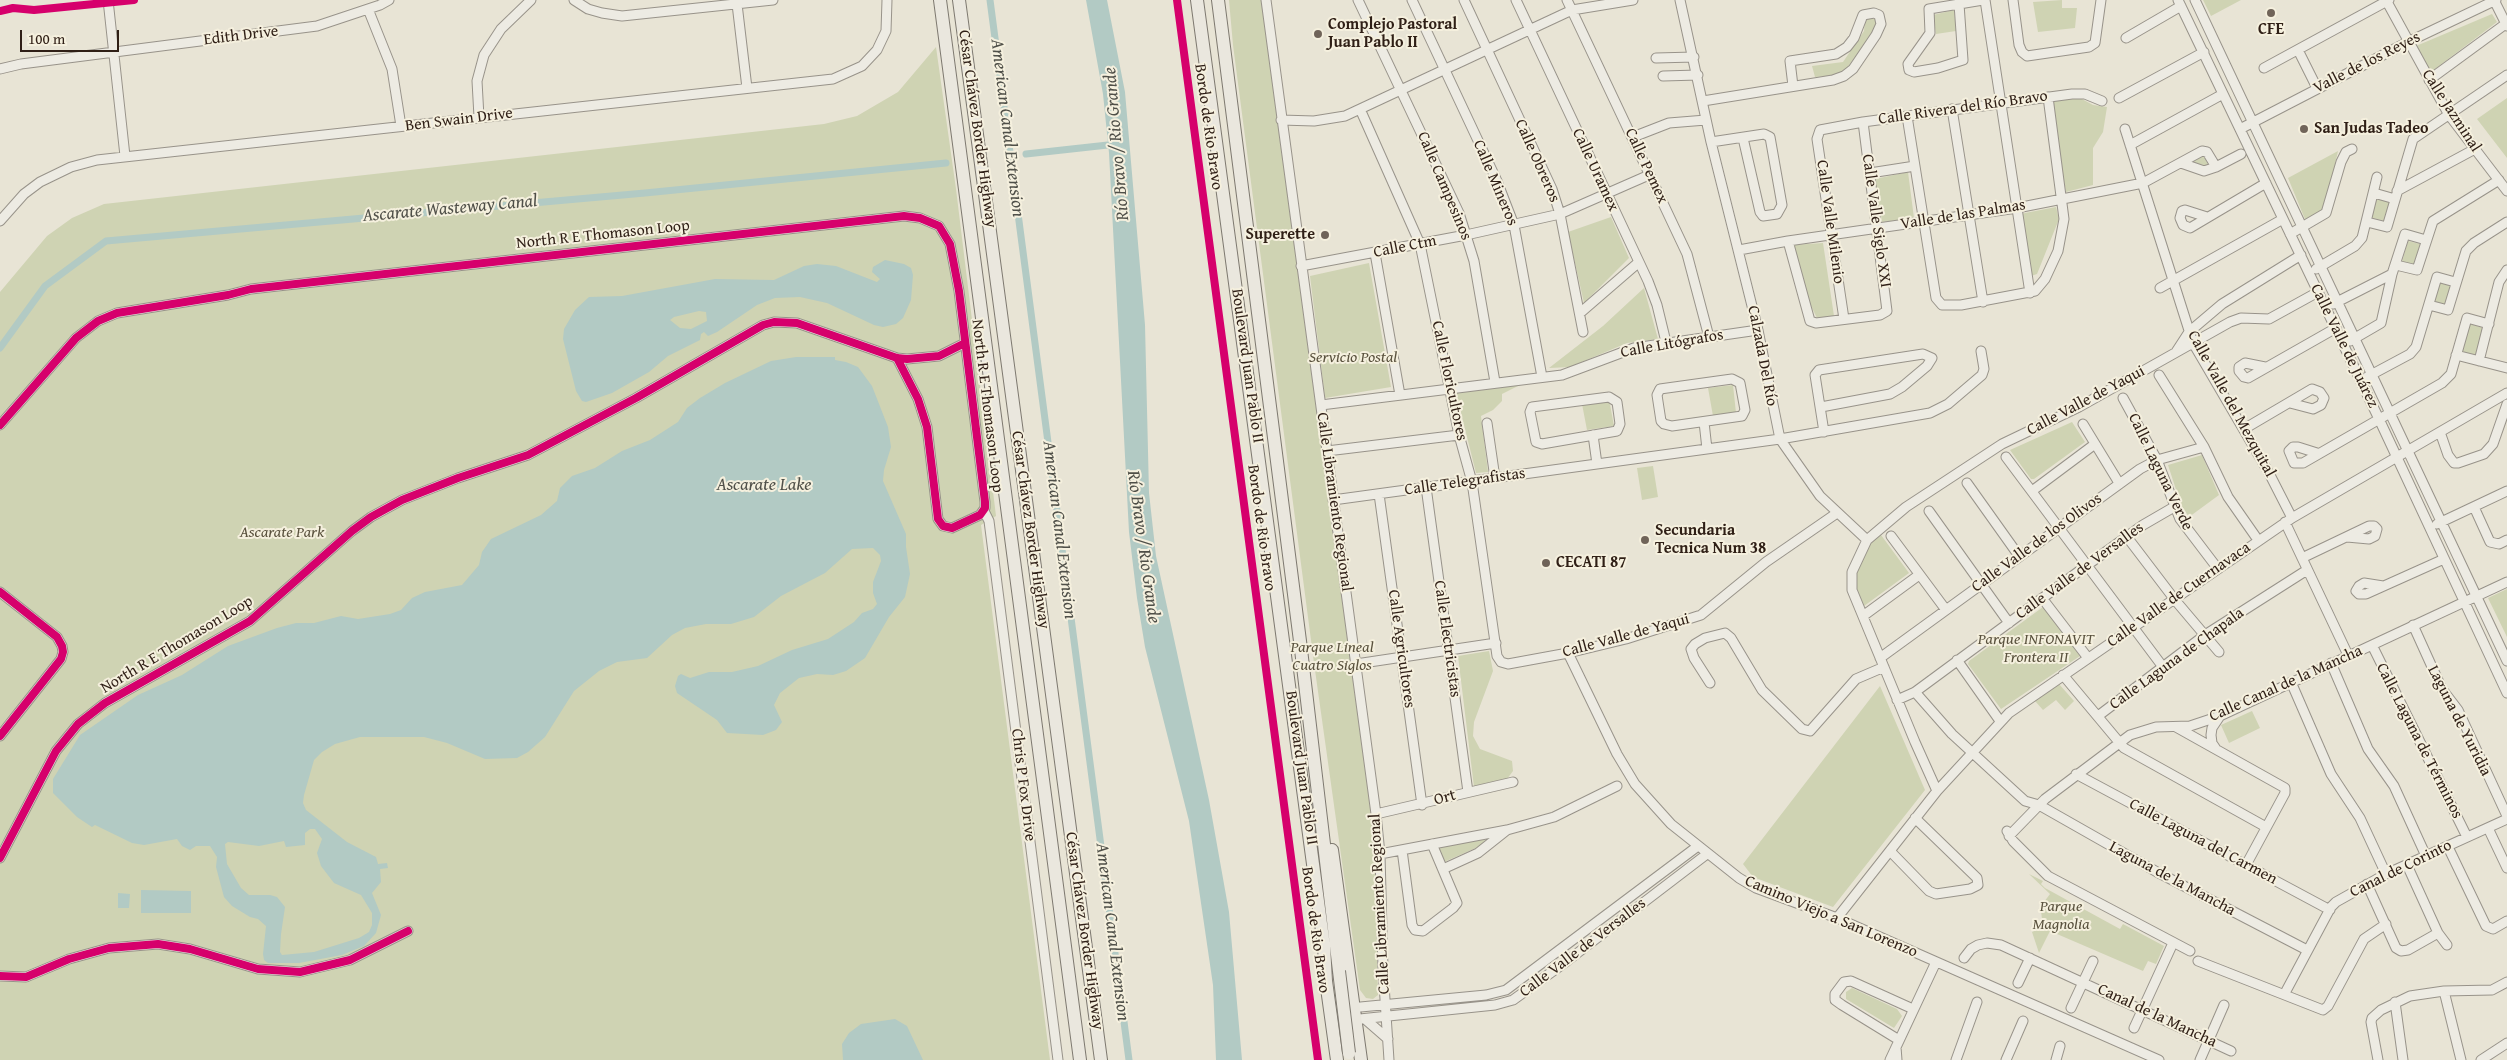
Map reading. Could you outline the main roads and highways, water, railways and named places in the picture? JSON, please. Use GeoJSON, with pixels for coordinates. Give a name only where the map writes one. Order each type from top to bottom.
{"type":"FeatureCollection","features":[{"type":"Feature","properties":{"kind":"highway","name":"César Chávez Border Highway"},"geometry":{"type":"LineString","coordinates":[[940,0],[1080,1060]]}},
{"type":"Feature","properties":{"kind":"highway","name":"César Chávez Border Highway"},"geometry":{"type":"LineString","coordinates":[[959,0],[1101,1060]]}},
{"type":"Feature","properties":{"kind":"highway","name":"Boulevard Juan Pablo II"},"geometry":{"type":"LineString","coordinates":[[1197,0],[1324,946],[1325,974],[1337,1060]]}},
{"type":"Feature","properties":{"kind":"highway","name":"Boulevard Juan Pablo II"},"geometry":{"type":"LineString","coordinates":[[1218,0],[1350,1060]]}},
{"type":"Feature","properties":{"kind":"highway"},"geometry":{"type":"LineString","coordinates":[[1316,783],[1322,789],[1326,800],[1352,984],[1359,1015],[1361,1060]]}},
{"type":"Feature","properties":{"kind":"highway"},"geometry":{"type":"LineString","coordinates":[[1324,946],[1331,958],[1344,1054]]}},
{"type":"Feature","properties":{"kind":"highway"},"geometry":{"type":"LineString","coordinates":[[1335,986],[1339,992],[1344,992],[1352,984]]}},
{"type":"Feature","properties":{"kind":"highway"},"geometry":{"type":"LineString","coordinates":[[1344,1054],[1349,1041],[1360,1045]]}},
{"type":"Feature","properties":{"kind":"water","name":"Río Bravo / Rio Grande"},"geometry":{"type":"Polygon","coordinates":[[[1086,0],[1107,0],[1125,92],[1145,325],[1149,493],[1156,556],[1209,800],[1229,912],[1242,1060],[1216,1060],[1213,985],[1189,821],[1145,647],[1137,598],[1129,532],[1109,153],[1103,94],[1086,0]]]}},
{"type":"Feature","properties":{"kind":"water"},"geometry":{"type":"Polygon","coordinates":[[[885,260],[904,264],[911,268],[913,275],[911,300],[903,318],[896,324],[883,327],[874,325],[827,303],[800,297],[775,298],[757,305],[717,332],[708,336],[704,332],[701,334],[700,340],[668,356],[649,372],[612,393],[586,402],[582,401],[576,391],[563,339],[564,329],[575,310],[589,297],[622,296],[715,279],[774,280],[804,266],[817,264],[836,266],[877,282],[880,279],[872,272],[873,267],[885,260]],[[699,311],[674,317],[670,320],[680,328],[691,329],[707,321],[706,312],[699,311]]]}},
{"type":"Feature","properties":{"kind":"water","name":"Ascarate Lake"},"geometry":{"type":"Polygon","coordinates":[[[796,357],[835,357],[835,360],[858,367],[872,386],[888,427],[891,447],[884,470],[883,481],[906,534],[910,574],[905,597],[889,617],[865,658],[846,671],[833,675],[817,674],[799,678],[780,693],[774,705],[782,722],[776,730],[763,735],[727,733],[717,720],[677,693],[675,686],[678,676],[681,674],[690,678],[709,672],[732,672],[758,666],[792,650],[828,639],[854,622],[862,613],[873,609],[877,604],[873,593],[873,582],[881,561],[880,555],[873,548],[852,549],[825,573],[781,596],[754,617],[731,624],[706,624],[685,628],[672,635],[647,658],[617,662],[599,671],[574,691],[545,737],[528,752],[517,758],[485,759],[447,743],[424,737],[360,737],[335,744],[322,752],[314,760],[304,795],[303,803],[306,810],[347,842],[376,857],[378,864],[387,863],[388,868],[380,869],[381,882],[372,893],[381,915],[376,933],[364,946],[342,955],[299,963],[268,963],[264,960],[263,954],[266,926],[258,919],[250,917],[232,906],[224,897],[216,867],[217,857],[210,846],[196,846],[190,850],[182,846],[177,839],[144,845],[132,843],[95,825],[92,827],[77,817],[53,793],[53,779],[80,735],[138,695],[182,675],[228,646],[277,628],[296,623],[314,623],[341,616],[358,619],[390,614],[401,610],[412,598],[425,592],[462,585],[479,565],[482,552],[491,539],[541,515],[557,501],[560,488],[572,476],[595,468],[622,451],[650,440],[678,422],[687,408],[700,398],[725,383],[771,361],[796,357]],[[310,829],[305,833],[305,845],[286,847],[284,841],[259,846],[228,842],[225,844],[227,864],[241,888],[249,895],[277,897],[285,907],[281,934],[280,952],[282,955],[314,952],[359,938],[369,932],[372,925],[372,913],[361,895],[334,883],[321,866],[317,853],[322,839],[315,829],[310,829]]]}},
{"type":"Feature","properties":{"kind":"water"},"geometry":{"type":"Polygon","coordinates":[[[141,890],[191,891],[191,913],[141,913],[141,890]]]}},
{"type":"Feature","properties":{"kind":"water"},"geometry":{"type":"Polygon","coordinates":[[[118,893],[130,894],[129,908],[118,908],[118,893]]]}},
{"type":"Feature","properties":{"kind":"water"},"geometry":{"type":"Polygon","coordinates":[[[895,1019],[907,1026],[923,1060],[843,1060],[842,1044],[849,1033],[861,1024],[895,1019]]]}},
{"type":"Feature","properties":{"kind":"waterway","name":"American Canal Extension"},"geometry":{"type":"LineString","coordinates":[[990,0],[1129,1060]]}},
{"type":"Feature","properties":{"kind":"waterway","name":"Ascarate Wasteway Canal"},"geometry":{"type":"LineString","coordinates":[[1026,154],[1117,144]]}},
{"type":"Feature","properties":{"kind":"waterway","name":"Ascarate Wasteway Canal"},"geometry":{"type":"LineString","coordinates":[[0,348],[45,286],[106,241],[645,193],[946,163]]}},
{"type":"Feature","properties":{"kind":"place","name":"CFE"},"geometry":{"type":"Point","coordinates":[2271,13]}},
{"type":"Feature","properties":{"kind":"place","name":"Complejo Pastoral Juan Pablo II"},"geometry":{"type":"Point","coordinates":[1318,34]}},
{"type":"Feature","properties":{"kind":"place","name":"San Judas Tadeo"},"geometry":{"type":"Point","coordinates":[2304,129]}},
{"type":"Feature","properties":{"kind":"place","name":"Superette"},"geometry":{"type":"Point","coordinates":[1325,235]}},
{"type":"Feature","properties":{"kind":"place","name":"Secundaria Tecnica Num 38"},"geometry":{"type":"Point","coordinates":[1645,540]}},
{"type":"Feature","properties":{"kind":"place","name":"CECATI 87"},"geometry":{"type":"Point","coordinates":[1546,563]}},
{"type":"Feature","properties":{"kind":"park label","name":"Servicio Postal"},"geometry":{"type":"Point","coordinates":[1353,358]}},
{"type":"Feature","properties":{"kind":"park label","name":"Ascarate Park"},"geometry":{"type":"Point","coordinates":[282,533]}},
{"type":"Feature","properties":{"kind":"park label","name":"Parque INFONAVIT Frontera II"},"geometry":{"type":"Point","coordinates":[2036,649]}},
{"type":"Feature","properties":{"kind":"park label","name":"Parque Lineal Cuatro Siglos"},"geometry":{"type":"Point","coordinates":[1332,657]}},
{"type":"Feature","properties":{"kind":"park label","name":"Parque Magnolia"},"geometry":{"type":"Point","coordinates":[2061,916]}}]}
